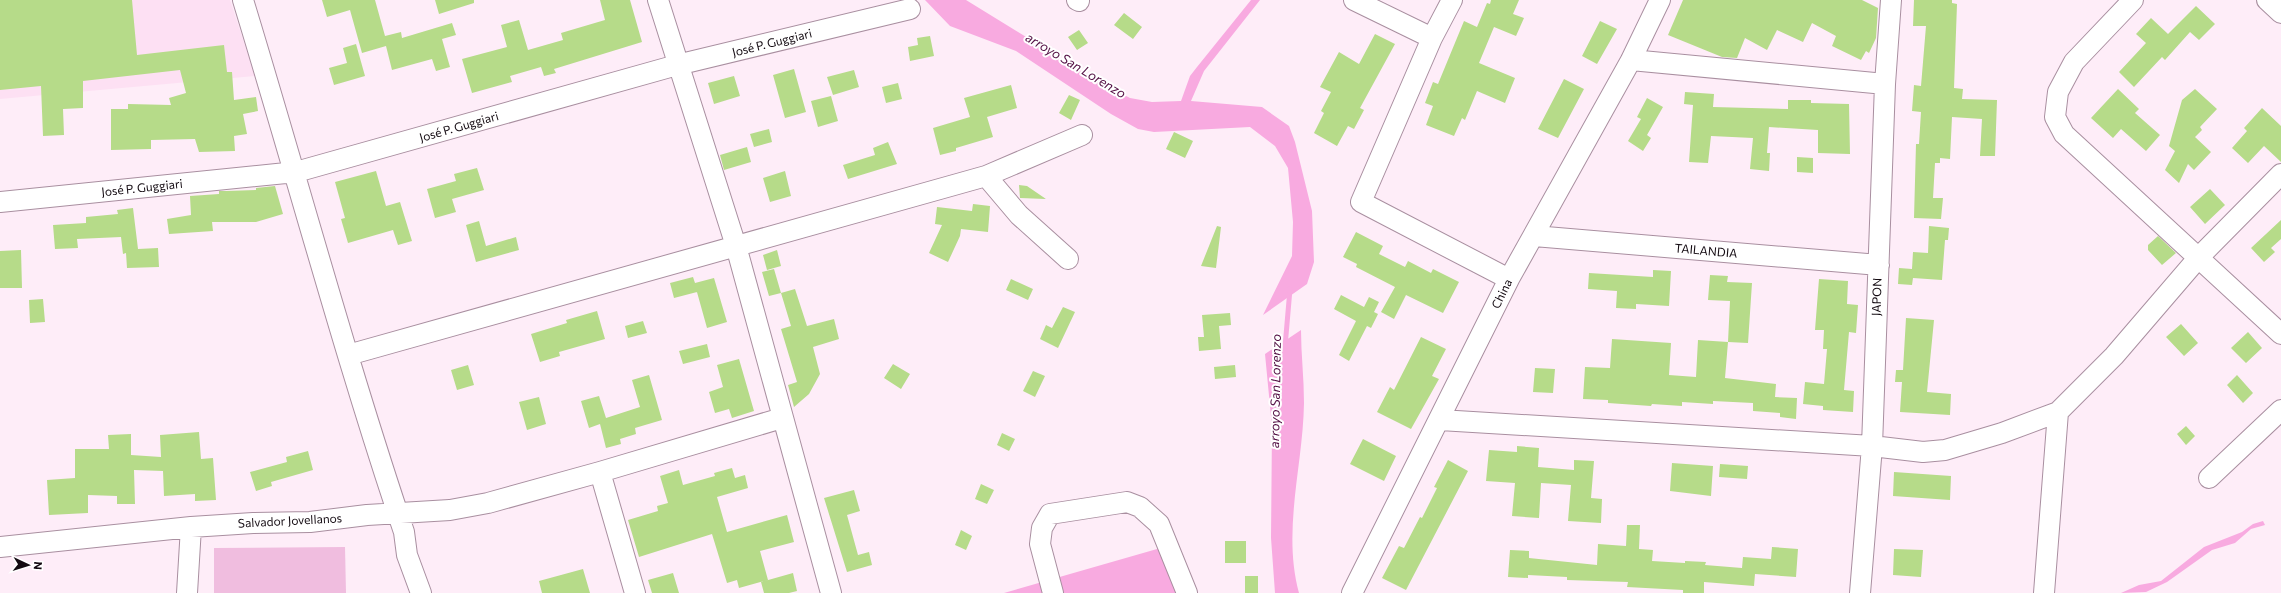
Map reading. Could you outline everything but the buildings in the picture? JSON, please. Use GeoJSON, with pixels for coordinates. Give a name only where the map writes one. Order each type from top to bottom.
{"type":"FeatureCollection","features":[{"type":"Feature","properties":{"kind":"street"},"geometry":{"type":"LineString","coordinates":[[243,0],[296,172],[348,355],[398,513],[406,541],[407,555],[421,593]]}},
{"type":"Feature","properties":{"kind":"street"},"geometry":{"type":"LineString","coordinates":[[658,0],[677,66],[736,246],[831,593]]}},
{"type":"Feature","properties":{"kind":"street"},"geometry":{"type":"LineString","coordinates":[[1354,0],[1432,38]]}},
{"type":"Feature","properties":{"kind":"street"},"geometry":{"type":"LineString","coordinates":[[1452,0],[1432,38],[1361,202],[1509,279]]}},
{"type":"Feature","properties":{"kind":"street","name":"China"},"geometry":{"type":"LineString","coordinates":[[1352,593],[1440,420],[1509,279],[1630,60],[1660,0]]}},
{"type":"Feature","properties":{"kind":"street","name":"JAPON"},"geometry":{"type":"LineString","coordinates":[[1860,593],[1872,446],[1885,84],[1890,0]]}},
{"type":"Feature","properties":{"kind":"street"},"geometry":{"type":"LineString","coordinates":[[2133,0],[2074,62],[2058,92],[2054,117],[2064,134],[2281,334]]}},
{"type":"Feature","properties":{"kind":"street"},"geometry":{"type":"LineString","coordinates":[[2267,0],[2281,13]]}},
{"type":"Feature","properties":{"kind":"street","name":"José P. Guggiari"},"geometry":{"type":"LineString","coordinates":[[0,202],[296,172],[677,66],[910,9]]}},
{"type":"Feature","properties":{"kind":"street"},"geometry":{"type":"LineString","coordinates":[[1630,60],[1885,84]]}},
{"type":"Feature","properties":{"kind":"street"},"geometry":{"type":"LineString","coordinates":[[348,355],[986,176],[1082,135]]}},
{"type":"Feature","properties":{"kind":"street"},"geometry":{"type":"LineString","coordinates":[[1440,420],[1872,446],[1923,452],[1945,450],[2002,433],[2058,412],[2114,356],[2199,258],[2281,174]]}},
{"type":"Feature","properties":{"kind":"street"},"geometry":{"type":"LineString","coordinates":[[986,176],[1019,215],[1068,259]]}},
{"type":"Feature","properties":{"kind":"street","name":"TAILANDIA"},"geometry":{"type":"LineString","coordinates":[[1534,236],[1879,265]]}},
{"type":"Feature","properties":{"kind":"street"},"geometry":{"type":"LineString","coordinates":[[2209,478],[2281,410]]}},
{"type":"Feature","properties":{"kind":"street"},"geometry":{"type":"LineString","coordinates":[[2044,593],[2058,412]]}},
{"type":"Feature","properties":{"kind":"street","name":"Salvador Jovellanos"},"geometry":{"type":"LineString","coordinates":[[0,547],[191,527],[253,523],[310,522],[398,513],[450,510],[488,503],[600,472],[782,418]]}},
{"type":"Feature","properties":{"kind":"street"},"geometry":{"type":"LineString","coordinates":[[600,472],[635,593]]}},
{"type":"Feature","properties":{"kind":"street"},"geometry":{"type":"LineString","coordinates":[[1053,593],[1040,544],[1042,528],[1050,514],[1127,502],[1140,507],[1159,524],[1187,593]]}},
{"type":"Feature","properties":{"kind":"street"},"geometry":{"type":"LineString","coordinates":[[187,593],[191,527]]}},
{"type":"Feature","properties":{"kind":"shaded area"},"geometry":{"type":"Polygon","coordinates":[[[0,0],[230,0],[255,76],[0,99],[0,0]]]}},
{"type":"Feature","properties":{"kind":"shaded area"},"geometry":{"type":"Polygon","coordinates":[[[345,547],[346,593],[214,593],[214,548],[345,547]]]}},
{"type":"Feature","properties":{"kind":"water"},"geometry":{"type":"Polygon","coordinates":[[[925,0],[966,0],[1103,84],[1130,98],[1152,102],[1181,101],[1190,76],[1197,67],[1251,0],[1260,0],[1204,71],[1191,101],[1262,107],[1289,126],[1295,142],[1312,211],[1314,262],[1307,284],[1263,315],[1292,256],[1293,222],[1288,168],[1275,146],[1250,127],[1154,132],[1138,129],[1111,114],[1016,51],[950,26],[925,0]]]}},
{"type":"Feature","properties":{"kind":"water"},"geometry":{"type":"Polygon","coordinates":[[[1301,330],[1304,403],[1303,427],[1295,498],[1292,546],[1294,569],[1299,593],[1275,593],[1271,538],[1272,427],[1265,354],[1301,330]]]}},
{"type":"Feature","properties":{"kind":"water"},"geometry":{"type":"Polygon","coordinates":[[[2263,521],[2265,525],[2251,529],[2235,543],[2212,550],[2167,582],[2146,592],[2121,593],[2139,585],[2161,581],[2204,547],[2242,532],[2253,524],[2263,521]]]}},
{"type":"Feature","properties":{"kind":"water"},"geometry":{"type":"Polygon","coordinates":[[[1164,547],[1177,593],[1004,593],[1164,547]]]}},
{"type":"Feature","properties":{"kind":"waterway","name":"arroyo San Lorenzo"},"geometry":{"type":"LineString","coordinates":[[1285,347],[1290,289]]}}]}
